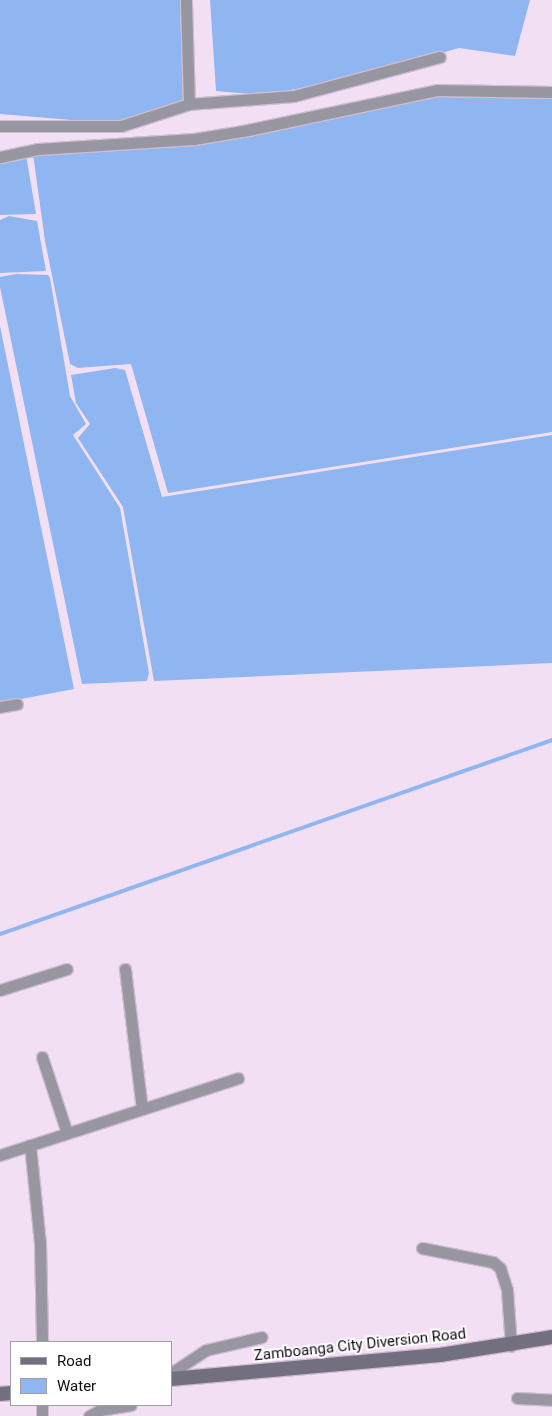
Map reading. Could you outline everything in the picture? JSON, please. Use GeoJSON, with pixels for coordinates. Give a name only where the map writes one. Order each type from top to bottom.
{"type":"FeatureCollection","features":[{"type":"Feature","properties":{"kind":"main road","name":"Zamboanga City Diversion Road"},"geometry":{"type":"LineString","coordinates":[[172,1379],[511,1346],[552,1338]]}},
{"type":"Feature","properties":{"kind":"street"},"geometry":{"type":"LineString","coordinates":[[186,0],[189,104]]}},
{"type":"Feature","properties":{"kind":"street"},"geometry":{"type":"LineString","coordinates":[[0,126],[121,126],[189,104],[294,96],[440,58]]}},
{"type":"Feature","properties":{"kind":"street"},"geometry":{"type":"LineString","coordinates":[[0,156],[38,149],[176,140],[243,131],[437,90],[552,90]]}},
{"type":"Feature","properties":{"kind":"street"},"geometry":{"type":"LineString","coordinates":[[0,708],[17,704]]}},
{"type":"Feature","properties":{"kind":"street"},"geometry":{"type":"LineString","coordinates":[[125,968],[142,1109]]}},
{"type":"Feature","properties":{"kind":"street"},"geometry":{"type":"LineString","coordinates":[[0,990],[67,969]]}},
{"type":"Feature","properties":{"kind":"street"},"geometry":{"type":"LineString","coordinates":[[42,1057],[67,1133]]}},
{"type":"Feature","properties":{"kind":"street"},"geometry":{"type":"LineString","coordinates":[[0,1155],[238,1078]]}},
{"type":"Feature","properties":{"kind":"street"},"geometry":{"type":"LineString","coordinates":[[30,1145],[40,1243],[42,1341]]}},
{"type":"Feature","properties":{"kind":"street"},"geometry":{"type":"LineString","coordinates":[[422,1248],[487,1261],[500,1268],[507,1290],[511,1346]]}},
{"type":"Feature","properties":{"kind":"street"},"geometry":{"type":"LineString","coordinates":[[172,1372],[206,1350],[262,1337]]}},
{"type":"Feature","properties":{"kind":"street"},"geometry":{"type":"LineString","coordinates":[[517,1398],[552,1400]]}},
{"type":"Feature","properties":{"kind":"street"},"geometry":{"type":"LineString","coordinates":[[89,1416],[127,1406]]}},
{"type":"Feature","properties":{"kind":"water"},"geometry":{"type":"Polygon","coordinates":[[[0,0],[184,0],[188,97],[140,119],[95,122],[0,114],[0,0]]]}},
{"type":"Feature","properties":{"kind":"water"},"geometry":{"type":"Polygon","coordinates":[[[210,0],[530,0],[515,56],[459,48],[337,82],[261,95],[216,91],[210,0]]]}},
{"type":"Feature","properties":{"kind":"water"},"geometry":{"type":"Polygon","coordinates":[[[423,90],[552,93],[552,432],[168,493],[131,364],[78,368],[70,364],[45,241],[33,154],[161,142],[423,90]]]}},
{"type":"Feature","properties":{"kind":"water"},"geometry":{"type":"Polygon","coordinates":[[[26,155],[36,214],[0,215],[0,157],[26,155]]]}},
{"type":"Feature","properties":{"kind":"water"},"geometry":{"type":"Polygon","coordinates":[[[9,216],[37,221],[46,271],[0,273],[0,220],[9,216]]]}},
{"type":"Feature","properties":{"kind":"water"},"geometry":{"type":"Polygon","coordinates":[[[16,274],[48,275],[50,278],[70,396],[86,424],[73,435],[120,508],[149,673],[147,681],[82,684],[0,287],[0,277],[16,274]]]}},
{"type":"Feature","properties":{"kind":"water"},"geometry":{"type":"Polygon","coordinates":[[[0,326],[74,689],[0,703],[0,326]]]}},
{"type":"Feature","properties":{"kind":"water"},"geometry":{"type":"Polygon","coordinates":[[[115,368],[125,370],[162,497],[552,435],[552,663],[154,681],[123,507],[78,438],[90,424],[76,403],[71,375],[115,368]]]}},
{"type":"Feature","properties":{"kind":"waterway"},"geometry":{"type":"LineString","coordinates":[[0,934],[552,740]]}}]}
